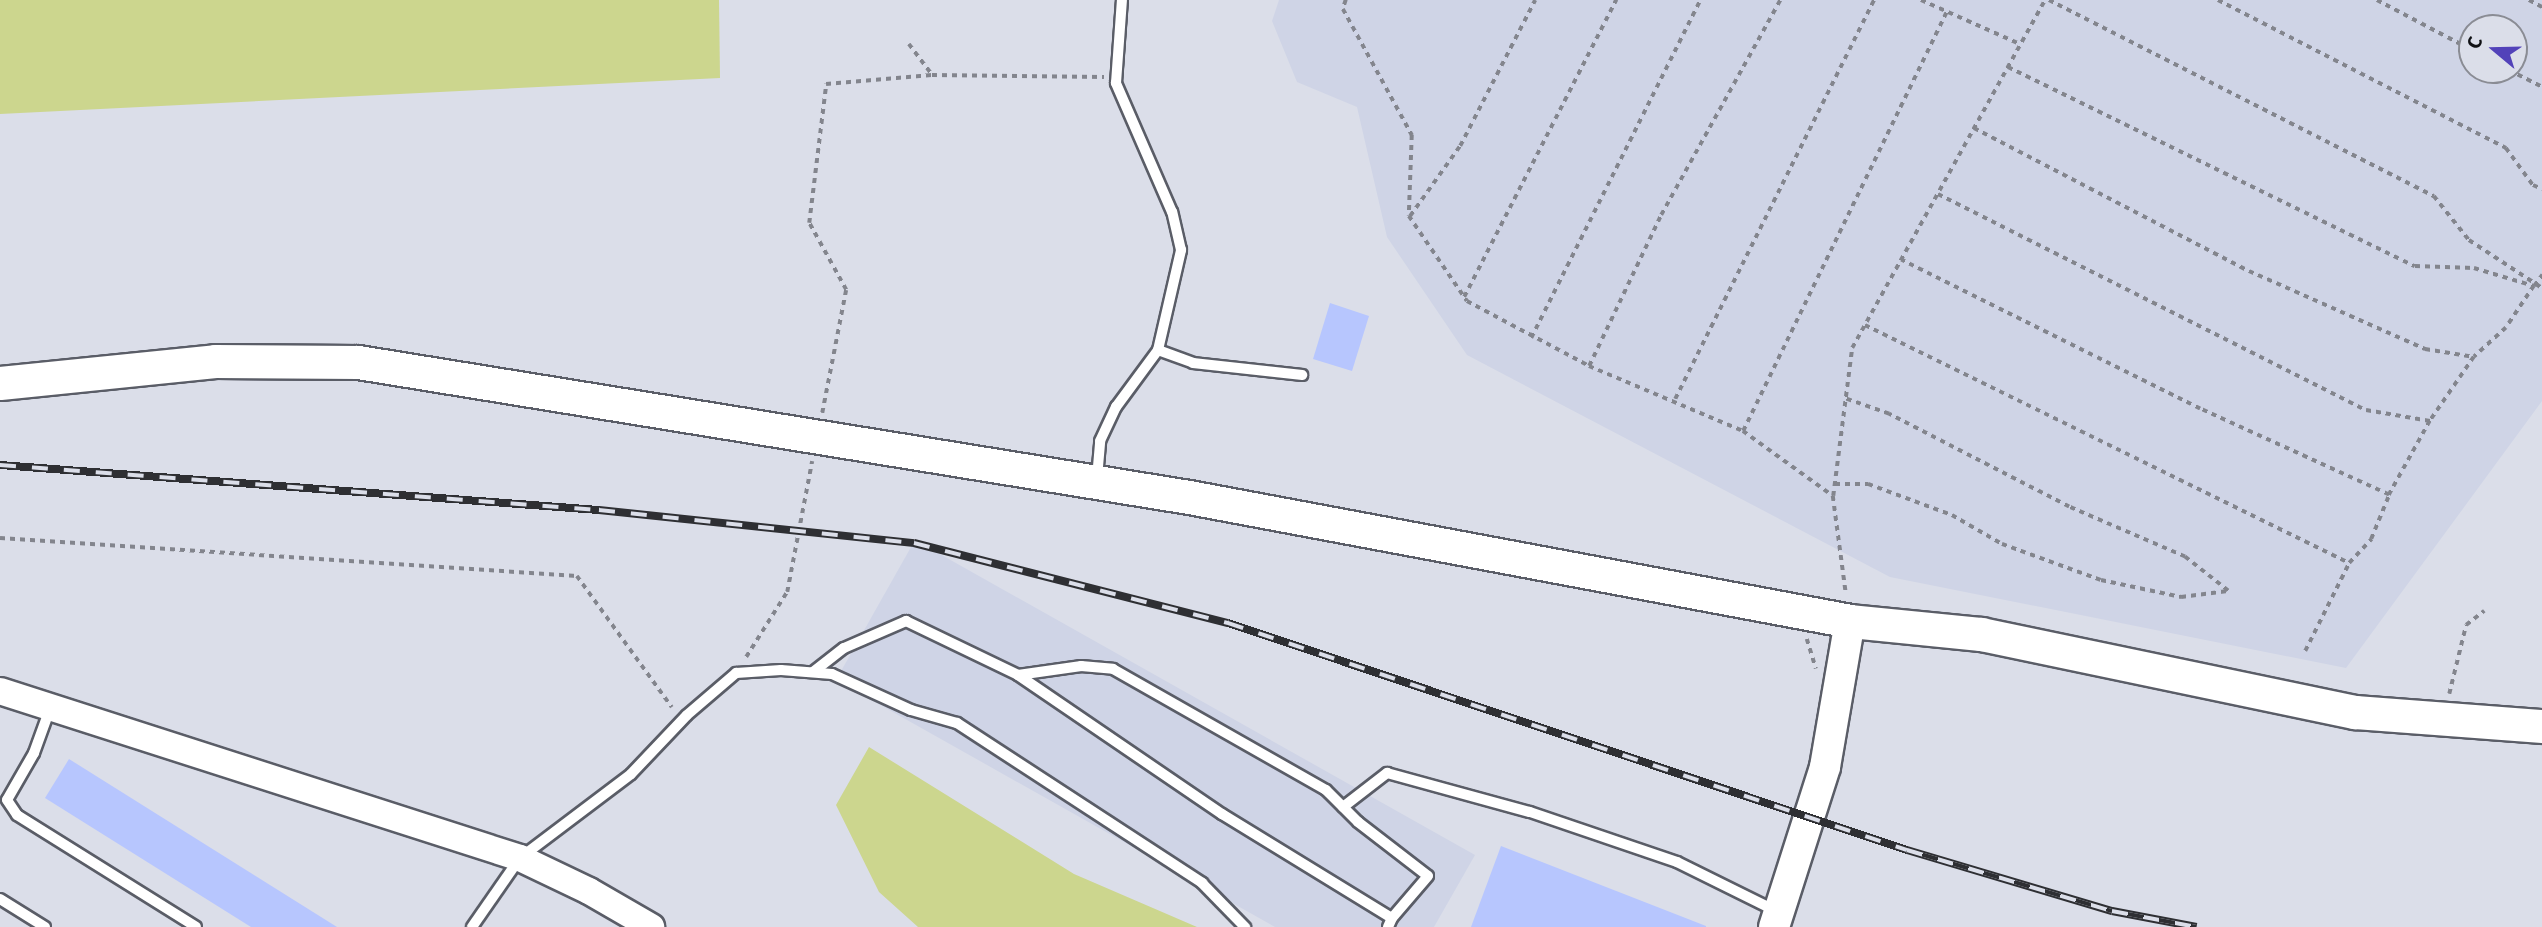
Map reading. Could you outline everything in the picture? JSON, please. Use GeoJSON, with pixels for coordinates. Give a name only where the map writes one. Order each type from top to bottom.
{"type":"FeatureCollection","features":[{"type":"Feature","properties":{"kind":"main road"},"geometry":{"type":"LineString","coordinates":[[0,383],[215,361],[358,362],[1097,481],[1850,621],[1981,634],[2355,712],[2542,726]]}},
{"type":"Feature","properties":{"kind":"main road"},"geometry":{"type":"LineString","coordinates":[[1776,920],[1825,767],[1850,621]]}},
{"type":"Feature","properties":{"kind":"street"},"geometry":{"type":"LineString","coordinates":[[0,691],[520,858],[651,927]]}},
{"type":"Feature","properties":{"kind":"lane"},"geometry":{"type":"LineString","coordinates":[[1097,481],[1100,441],[1116,407],[1158,350],[1181,250],[1172,212],[1116,77],[1122,0]]}},
{"type":"Feature","properties":{"kind":"lane"},"geometry":{"type":"LineString","coordinates":[[1158,350],[1193,363],[1302,375]]}},
{"type":"Feature","properties":{"kind":"lane"},"geometry":{"type":"LineString","coordinates":[[813,673],[844,648],[906,621],[1018,675],[1222,814],[1390,923],[1428,876],[1326,790],[1113,669],[1081,666],[1018,675]]}},
{"type":"Feature","properties":{"kind":"lane"},"geometry":{"type":"LineString","coordinates":[[472,927],[520,858],[631,774],[682,720],[736,673],[813,673],[832,674],[911,710],[957,723],[1202,883],[1245,927]]}},
{"type":"Feature","properties":{"kind":"lane"},"geometry":{"type":"LineString","coordinates":[[51,706],[34,753],[7,800],[17,815],[196,927]]}},
{"type":"Feature","properties":{"kind":"lane"},"geometry":{"type":"LineString","coordinates":[[1343,807],[1387,773],[1530,812],[1677,862],[1776,920]]}},
{"type":"Feature","properties":{"kind":"lane"},"geometry":{"type":"LineString","coordinates":[[0,899],[45,927]]}},
{"type":"Feature","properties":{"kind":"path"},"geometry":{"type":"LineString","coordinates":[[1346,0],[1343,9],[1412,135],[1409,216],[1464,297],[1531,338],[1588,366],[1675,400],[1743,431],[1833,496]]}},
{"type":"Feature","properties":{"kind":"path"},"geometry":{"type":"LineString","coordinates":[[1409,216],[1460,146],[1535,0]]}},
{"type":"Feature","properties":{"kind":"path"},"geometry":{"type":"LineString","coordinates":[[1464,297],[1616,0]]}},
{"type":"Feature","properties":{"kind":"path"},"geometry":{"type":"LineString","coordinates":[[1531,338],[1700,0]]}},
{"type":"Feature","properties":{"kind":"path"},"geometry":{"type":"LineString","coordinates":[[1588,366],[1661,215],[1780,0]]}},
{"type":"Feature","properties":{"kind":"path"},"geometry":{"type":"LineString","coordinates":[[1675,400],[1874,0]]}},
{"type":"Feature","properties":{"kind":"path"},"geometry":{"type":"LineString","coordinates":[[1921,0],[2020,44]]}},
{"type":"Feature","properties":{"kind":"path"},"geometry":{"type":"LineString","coordinates":[[1850,621],[1833,496],[1852,348],[2047,0],[2434,196],[2469,240],[2534,286]]}},
{"type":"Feature","properties":{"kind":"path"},"geometry":{"type":"LineString","coordinates":[[2218,0],[2506,148],[2533,185],[2542,189]]}},
{"type":"Feature","properties":{"kind":"path"},"geometry":{"type":"LineString","coordinates":[[2377,0],[2458,43]]}},
{"type":"Feature","properties":{"kind":"path"},"geometry":{"type":"LineString","coordinates":[[2529,0],[2542,7]]}},
{"type":"Feature","properties":{"kind":"path"},"geometry":{"type":"LineString","coordinates":[[1743,431],[1947,11]]}},
{"type":"Feature","properties":{"kind":"path"},"geometry":{"type":"LineString","coordinates":[[909,44],[932,75]]}},
{"type":"Feature","properties":{"kind":"path"},"geometry":{"type":"LineString","coordinates":[[2008,66],[2415,266],[2474,268],[2542,288]]}},
{"type":"Feature","properties":{"kind":"path"},"geometry":{"type":"LineString","coordinates":[[736,673],[787,592],[846,290],[809,223],[826,84],[932,75],[1116,77]]}},
{"type":"Feature","properties":{"kind":"path"},"geometry":{"type":"LineString","coordinates":[[1974,128],[2249,271],[2425,349],[2474,357]]}},
{"type":"Feature","properties":{"kind":"path"},"geometry":{"type":"LineString","coordinates":[[1938,194],[2366,410],[2430,421]]}},
{"type":"Feature","properties":{"kind":"path"},"geometry":{"type":"LineString","coordinates":[[1901,260],[2200,409],[2389,495]]}},
{"type":"Feature","properties":{"kind":"path"},"geometry":{"type":"LineString","coordinates":[[2305,650],[2350,563],[2371,539],[2389,495],[2430,421],[2474,357],[2506,328],[2542,275]]}},
{"type":"Feature","properties":{"kind":"path"},"geometry":{"type":"LineString","coordinates":[[1865,325],[2350,563]]}},
{"type":"Feature","properties":{"kind":"path"},"geometry":{"type":"LineString","coordinates":[[1835,484],[1868,484],[1952,515],[2001,544],[2101,580],[2180,597],[2228,591],[2185,557],[2069,507],[1889,414],[1846,399]]}},
{"type":"Feature","properties":{"kind":"path"},"geometry":{"type":"LineString","coordinates":[[0,538],[576,576],[682,720]]}},
{"type":"Feature","properties":{"kind":"path"},"geometry":{"type":"LineString","coordinates":[[2443,720],[2466,625],[2484,611]]}},
{"type":"Feature","properties":{"kind":"shaded area"},"geometry":{"type":"Polygon","coordinates":[[[1279,0],[2542,0],[2542,401],[2346,668],[1890,577],[1467,355],[1387,237],[1357,107],[1297,82],[1272,21],[1279,0]]]}},
{"type":"Feature","properties":{"kind":"shaded area"},"geometry":{"type":"Polygon","coordinates":[[[915,540],[1475,855],[1434,927],[1275,927],[836,680],[915,540]]]}},
{"type":"Feature","properties":{"kind":"green space"},"geometry":{"type":"Polygon","coordinates":[[[0,0],[719,0],[720,78],[0,114],[0,0]]]}},
{"type":"Feature","properties":{"kind":"green space"},"geometry":{"type":"Polygon","coordinates":[[[869,747],[1074,874],[1197,927],[918,927],[879,892],[836,805],[869,747]]]}},
{"type":"Feature","properties":{"kind":"building"},"geometry":{"type":"Polygon","coordinates":[[[1330,303],[1369,316],[1352,371],[1313,359],[1330,303]]]}},
{"type":"Feature","properties":{"kind":"building"},"geometry":{"type":"Polygon","coordinates":[[[69,759],[337,927],[251,927],[45,798],[69,759]]]}},
{"type":"Feature","properties":{"kind":"building"},"geometry":{"type":"Polygon","coordinates":[[[1501,846],[1706,926],[1706,927],[1471,927],[1501,846]]]}},
{"type":"Feature","properties":{"kind":"railway"},"geometry":{"type":"LineString","coordinates":[[0,465],[599,510],[914,543],[1228,623],[1907,850],[2112,911],[2197,927]]}}]}
